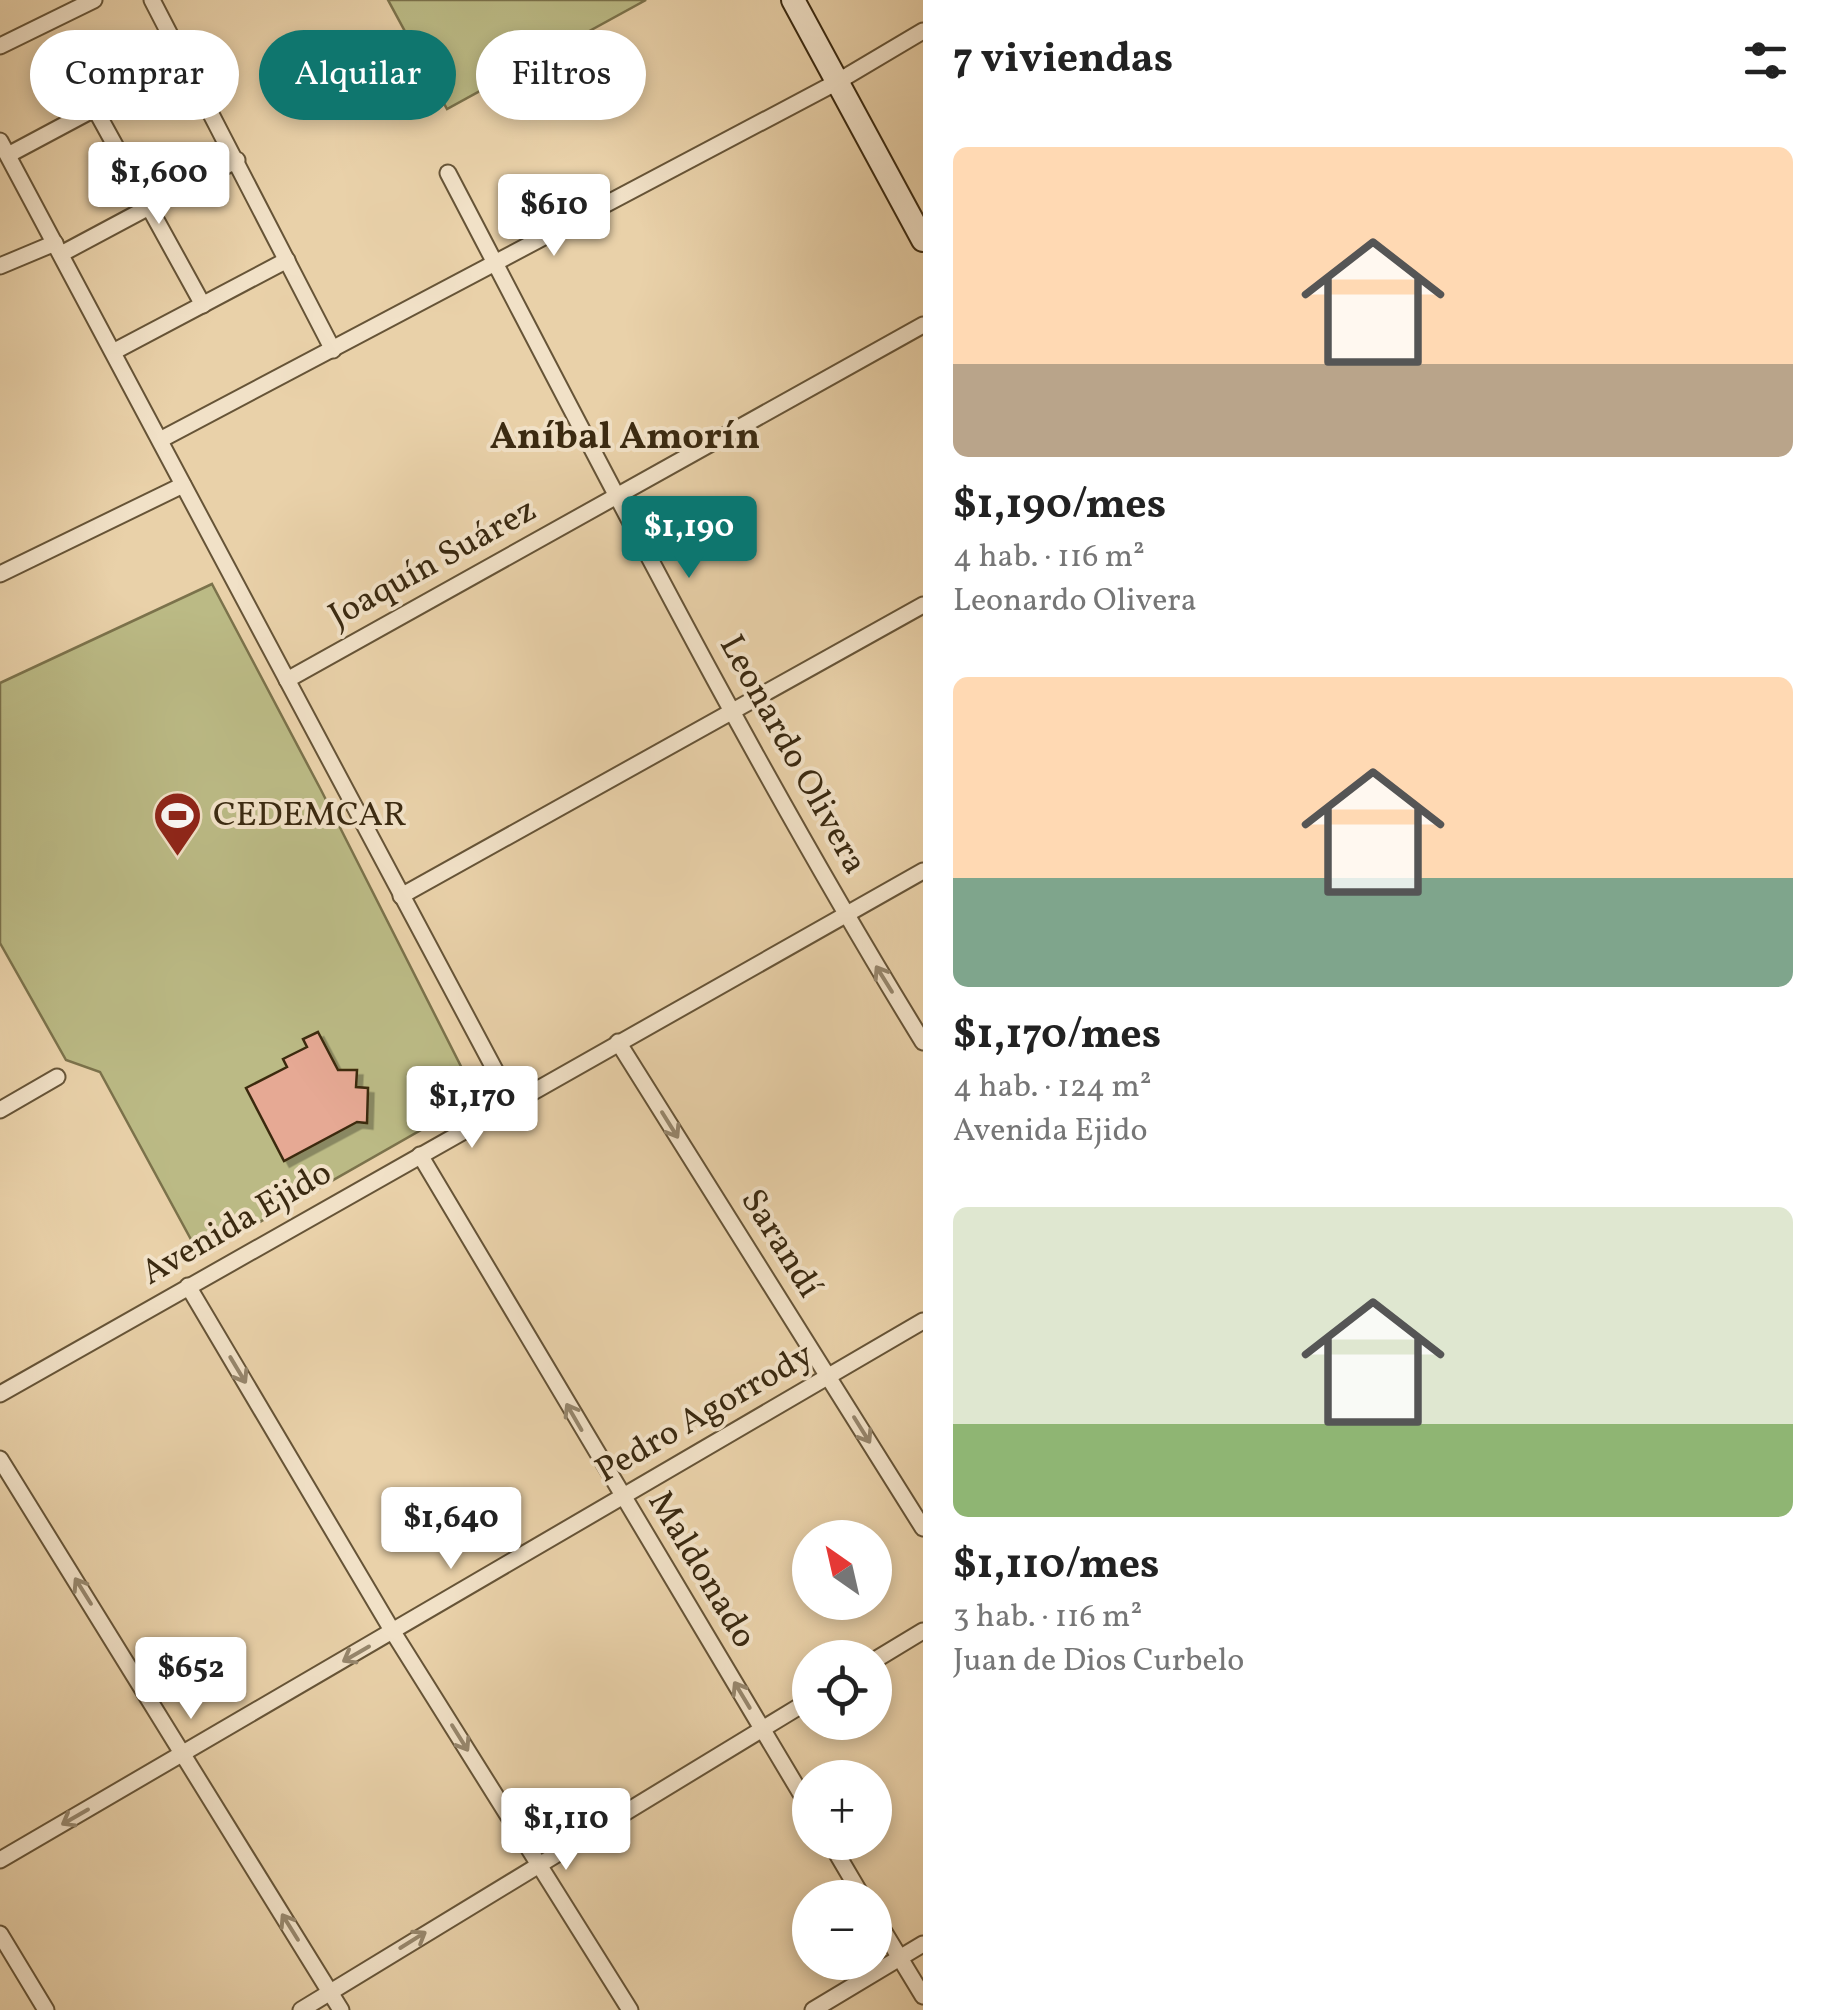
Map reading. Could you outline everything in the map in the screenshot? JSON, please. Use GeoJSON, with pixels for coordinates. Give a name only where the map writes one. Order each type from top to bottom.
{"type":"FeatureCollection","features":[{"type":"Feature","properties":{"kind":"street"},"geometry":{"type":"LineString","coordinates":[[0,46],[94,0]]}},
{"type":"Feature","properties":{"kind":"street"},"geometry":{"type":"LineString","coordinates":[[152,0],[169,30]]}},
{"type":"Feature","properties":{"kind":"street"},"geometry":{"type":"LineString","coordinates":[[793,0],[923,240]]}},
{"type":"Feature","properties":{"kind":"street"},"geometry":{"type":"LineString","coordinates":[[160,440],[838,82],[923,31]]}},
{"type":"Feature","properties":{"kind":"street"},"geometry":{"type":"LineString","coordinates":[[69,120],[4,148],[512,1102]]}},
{"type":"Feature","properties":{"kind":"street"},"geometry":{"type":"LineString","coordinates":[[101,120],[203,305]]}},
{"type":"Feature","properties":{"kind":"street"},"geometry":{"type":"LineString","coordinates":[[217,120],[333,350]]}},
{"type":"Feature","properties":{"kind":"street"},"geometry":{"type":"LineString","coordinates":[[0,266],[58,248],[237,160]]}},
{"type":"Feature","properties":{"kind":"street","name":"Leonardo Olivera"},"geometry":{"type":"LineString","coordinates":[[448,173],[617,496],[845,915],[923,1042]]}},
{"type":"Feature","properties":{"kind":"street"},"geometry":{"type":"LineString","coordinates":[[113,352],[288,260]]}},
{"type":"Feature","properties":{"kind":"street","name":"Joaquín Suárez"},"geometry":{"type":"LineString","coordinates":[[286,680],[923,324]]}},
{"type":"Feature","properties":{"kind":"street"},"geometry":{"type":"LineString","coordinates":[[0,574],[183,485]]}},
{"type":"Feature","properties":{"kind":"street"},"geometry":{"type":"LineString","coordinates":[[401,896],[923,605]]}},
{"type":"Feature","properties":{"kind":"street","name":"Avenida Ejido"},"geometry":{"type":"LineString","coordinates":[[0,1394],[923,871]]}},
{"type":"Feature","properties":{"kind":"street","name":"Sarandí"},"geometry":{"type":"LineString","coordinates":[[618,1042],[923,1528]]}},
{"type":"Feature","properties":{"kind":"street"},"geometry":{"type":"LineString","coordinates":[[0,1110],[57,1077]]}},
{"type":"Feature","properties":{"kind":"street","name":"Maldonado"},"geometry":{"type":"LineString","coordinates":[[420,1155],[792,1779]]}},
{"type":"Feature","properties":{"kind":"street"},"geometry":{"type":"LineString","coordinates":[[188,1286],[393,1632],[630,2010]]}},
{"type":"Feature","properties":{"kind":"street","name":"Pedro Agorrody"},"geometry":{"type":"LineString","coordinates":[[0,1860],[923,1321]]}},
{"type":"Feature","properties":{"kind":"street"},"geometry":{"type":"LineString","coordinates":[[0,1458],[342,2010]]}},
{"type":"Feature","properties":{"kind":"street"},"geometry":{"type":"LineString","coordinates":[[892,1650],[923,1631]]}},
{"type":"Feature","properties":{"kind":"street"},"geometry":{"type":"LineString","coordinates":[[301,2010],[792,1711]]}},
{"type":"Feature","properties":{"kind":"street"},"geometry":{"type":"LineString","coordinates":[[0,1934],[46,2010]]}},
{"type":"Feature","properties":{"kind":"street"},"geometry":{"type":"LineString","coordinates":[[814,2010],[923,1944]]}},
{"type":"Feature","properties":{"kind":"street"},"geometry":{"type":"LineString","coordinates":[[892,1945],[923,1996]]}},
{"type":"Feature","properties":{"kind":"shaded area"},"geometry":{"type":"Polygon","coordinates":[[[388,0],[646,0],[591,30],[476,30],[476,93],[456,104],[456,30],[404,30],[388,0]]]}},
{"type":"Feature","properties":{"kind":"shaded area","name":"CEDEMCAR"},"geometry":{"type":"Polygon","coordinates":[[[212,584],[477,1098],[200,1256],[100,1072],[66,1060],[0,943],[0,683],[212,584]]]}},
{"type":"Feature","properties":{"kind":"building"},"geometry":{"type":"Polygon","coordinates":[[[318,1032],[338,1070],[357,1070],[356,1087],[368,1088],[367,1123],[357,1122],[284,1161],[246,1088],[287,1067],[283,1059],[307,1047],[303,1039],[318,1032]]]}},
{"type":"Feature","properties":{"kind":"place","name":"CEDEMCAR"},"geometry":{"type":"Point","coordinates":[178,858]}},
{"type":"Feature","properties":{"kind":"district","name":"Aníbal Amorín"},"geometry":{"type":"Point","coordinates":[625,438]}}]}
